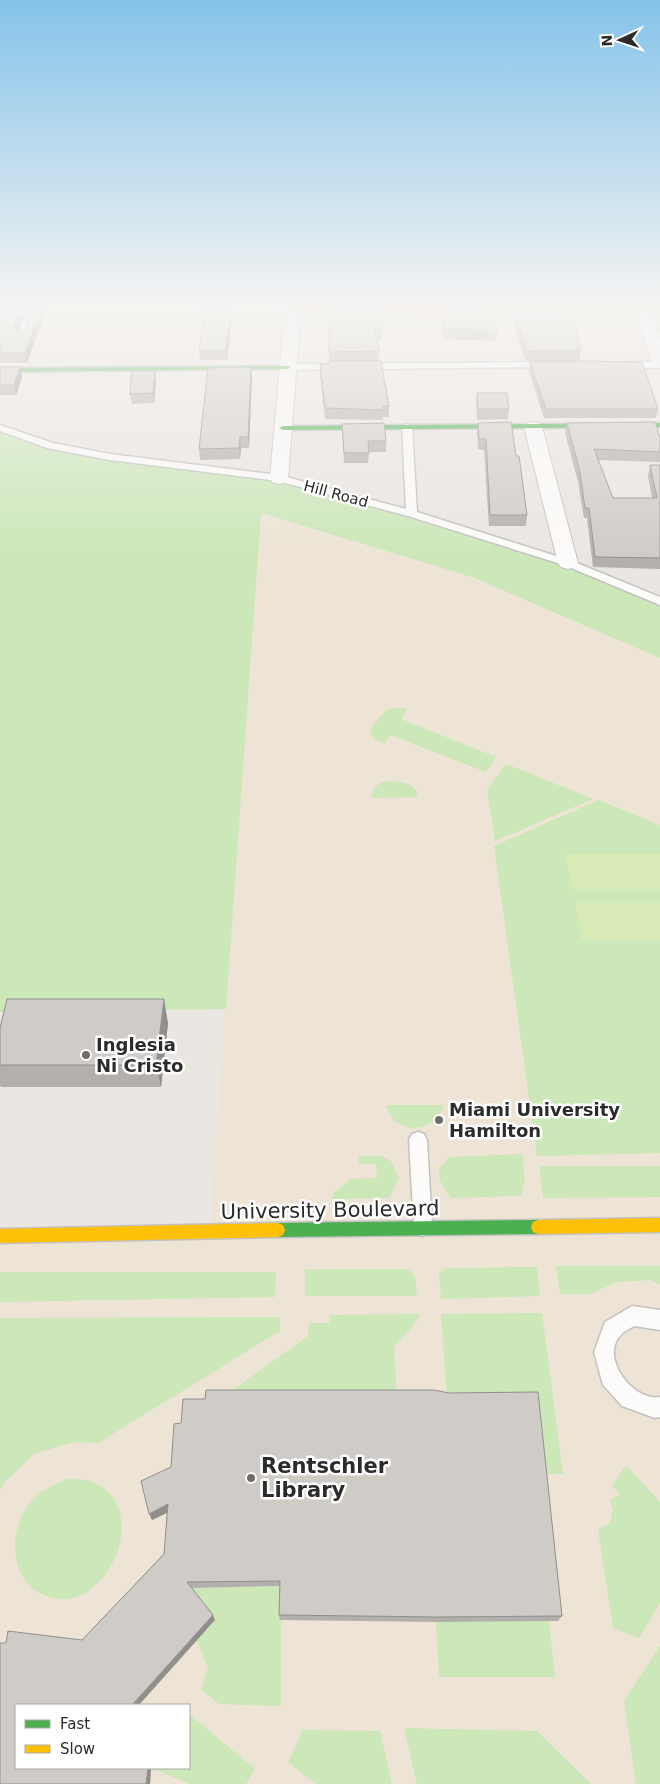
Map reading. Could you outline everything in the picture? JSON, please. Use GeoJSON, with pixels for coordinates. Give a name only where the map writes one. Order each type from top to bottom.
{"type":"FeatureCollection","features":[{"type":"Feature","properties":{"kind":"street"},"geometry":{"type":"LineString","coordinates":[[279,478],[286,392]]}},
{"type":"Feature","properties":{"kind":"street"},"geometry":{"type":"LineString","coordinates":[[533,427],[568,563]]}},
{"type":"Feature","properties":{"kind":"street"},"geometry":{"type":"LineString","coordinates":[[283,428],[659,428]]}},
{"type":"Feature","properties":{"kind":"street","name":"University Boulevard"},"geometry":{"type":"LineString","coordinates":[[0,1236],[660,1224]]}},
{"type":"Feature","properties":{"kind":"lane"},"geometry":{"type":"LineString","coordinates":[[407,427],[412,514]]}},
{"type":"Feature","properties":{"kind":"lane","name":"Hill Road"},"geometry":{"type":"LineString","coordinates":[[1,429],[51,446],[110,458],[279,478],[412,514],[568,563],[660,601]]}},
{"type":"Feature","properties":{"kind":"lane"},"geometry":{"type":"LineString","coordinates":[[418,1140],[423,1227]]}},
{"type":"Feature","properties":{"kind":"lane"},"geometry":{"type":"LineString","coordinates":[[660,1320],[657,1318],[632,1316],[612,1329],[604,1352],[610,1378],[629,1399],[654,1408],[660,1407]]}},
{"type":"Feature","properties":{"kind":"shaded area","name":"Miami University Hamilton"},"geometry":{"type":"Polygon","coordinates":[[[260,513],[472,577],[660,658],[660,1784],[0,1784],[0,1236],[210,1230],[260,513]]]}},
{"type":"Feature","properties":{"kind":"green space"},"geometry":{"type":"Polygon","coordinates":[[[0,428],[51,446],[279,478],[568,563],[660,601],[660,658],[472,577],[261,513],[226,1009],[0,1012],[0,428]]]}},
{"type":"Feature","properties":{"kind":"green space"},"geometry":{"type":"Polygon","coordinates":[[[387,709],[407,709],[401,719],[496,757],[486,772],[390,735],[384,744],[374,739],[370,732],[372,727],[387,709]]]}},
{"type":"Feature","properties":{"kind":"green space"},"geometry":{"type":"Polygon","coordinates":[[[506,764],[593,799],[495,841],[487,790],[506,764]]]}},
{"type":"Feature","properties":{"kind":"green space"},"geometry":{"type":"Polygon","coordinates":[[[390,781],[412,786],[417,792],[418,797],[371,798],[377,786],[390,781]]]}},
{"type":"Feature","properties":{"kind":"green space"},"geometry":{"type":"Polygon","coordinates":[[[599,800],[660,825],[660,1153],[537,1156],[494,846],[599,800]]]}},
{"type":"Feature","properties":{"kind":"green space"},"geometry":{"type":"Polygon","coordinates":[[[565,854],[660,854],[660,889],[572,889],[565,854]]]}},
{"type":"Feature","properties":{"kind":"green space"},"geometry":{"type":"Polygon","coordinates":[[[575,903],[660,903],[660,940],[582,940],[575,903]]]}},
{"type":"Feature","properties":{"kind":"green space"},"geometry":{"type":"Polygon","coordinates":[[[386,1105],[443,1105],[439,1115],[433,1122],[415,1128],[406,1127],[397,1122],[390,1115],[386,1105]]]}},
{"type":"Feature","properties":{"kind":"green space"},"geometry":{"type":"Polygon","coordinates":[[[522,1154],[525,1179],[521,1196],[451,1198],[440,1181],[439,1169],[449,1157],[522,1154]]]}},
{"type":"Feature","properties":{"kind":"green space"},"geometry":{"type":"Polygon","coordinates":[[[359,1156],[380,1156],[391,1161],[399,1177],[389,1198],[333,1199],[333,1193],[351,1179],[377,1178],[376,1164],[359,1164],[359,1156]]]}},
{"type":"Feature","properties":{"kind":"green space"},"geometry":{"type":"Polygon","coordinates":[[[539,1166],[660,1166],[660,1197],[543,1198],[539,1166]]]}},
{"type":"Feature","properties":{"kind":"green space"},"geometry":{"type":"Polygon","coordinates":[[[556,1266],[660,1266],[660,1284],[651,1280],[617,1282],[590,1294],[560,1294],[556,1266]]]}},
{"type":"Feature","properties":{"kind":"green space"},"geometry":{"type":"Polygon","coordinates":[[[537,1267],[540,1296],[441,1299],[439,1274],[446,1268],[537,1267]]]}},
{"type":"Feature","properties":{"kind":"green space"},"geometry":{"type":"Polygon","coordinates":[[[305,1269],[408,1269],[415,1276],[417,1296],[305,1296],[305,1269]]]}},
{"type":"Feature","properties":{"kind":"green space"},"geometry":{"type":"Polygon","coordinates":[[[0,1272],[276,1272],[275,1297],[0,1302],[0,1272]]]}},
{"type":"Feature","properties":{"kind":"green space"},"geometry":{"type":"Polygon","coordinates":[[[542,1313],[563,1474],[543,1474],[447,1400],[441,1314],[542,1313]]]}},
{"type":"Feature","properties":{"kind":"green space"},"geometry":{"type":"Polygon","coordinates":[[[419,1314],[417,1321],[394,1347],[397,1398],[223,1397],[308,1336],[309,1323],[329,1323],[330,1315],[419,1314]]]}},
{"type":"Feature","properties":{"kind":"green space"},"geometry":{"type":"Polygon","coordinates":[[[280,1317],[280,1331],[98,1443],[74,1442],[34,1454],[6,1481],[0,1490],[0,1318],[280,1317]]]}},
{"type":"Feature","properties":{"kind":"green space"},"geometry":{"type":"Polygon","coordinates":[[[626,1465],[660,1502],[660,1603],[639,1638],[613,1628],[598,1530],[610,1523],[613,1510],[610,1500],[620,1494],[612,1486],[626,1465]]]}},
{"type":"Feature","properties":{"kind":"green space"},"geometry":{"type":"Polygon","coordinates":[[[68,1479],[87,1480],[109,1492],[120,1512],[121,1534],[115,1558],[102,1579],[84,1593],[63,1599],[40,1593],[29,1584],[21,1574],[15,1547],[16,1534],[26,1508],[43,1492],[68,1479]]]}},
{"type":"Feature","properties":{"kind":"green space"},"geometry":{"type":"Polygon","coordinates":[[[281,1586],[281,1706],[219,1704],[201,1690],[208,1668],[197,1640],[189,1588],[281,1586]]]}},
{"type":"Feature","properties":{"kind":"green space"},"geometry":{"type":"Polygon","coordinates":[[[549,1621],[555,1677],[439,1677],[436,1622],[549,1621]]]}},
{"type":"Feature","properties":{"kind":"green space"},"geometry":{"type":"Polygon","coordinates":[[[660,1646],[660,1784],[636,1784],[624,1701],[660,1646]]]}},
{"type":"Feature","properties":{"kind":"green space"},"geometry":{"type":"Polygon","coordinates":[[[190,1715],[255,1769],[246,1784],[189,1784],[157,1770],[109,1771],[109,1769],[190,1769],[190,1715]]]}},
{"type":"Feature","properties":{"kind":"green space"},"geometry":{"type":"Polygon","coordinates":[[[404,1728],[537,1731],[591,1784],[417,1784],[404,1728]]]}},
{"type":"Feature","properties":{"kind":"green space"},"geometry":{"type":"Polygon","coordinates":[[[303,1730],[380,1731],[392,1784],[316,1784],[288,1762],[303,1730]]]}},
{"type":"Feature","properties":{"kind":"building"},"geometry":{"type":"Polygon","coordinates":[[[130,392],[153,392],[153,393],[130,394],[130,392]]]}},
{"type":"Feature","properties":{"kind":"building"},"geometry":{"type":"Polygon","coordinates":[[[205,392],[250,392],[248,437],[240,437],[239,448],[199,449],[205,392]]]}},
{"type":"Feature","properties":{"kind":"building"},"geometry":{"type":"Polygon","coordinates":[[[323,392],[387,392],[389,406],[383,406],[383,410],[325,408],[323,392]]]}},
{"type":"Feature","properties":{"kind":"building"},"geometry":{"type":"Polygon","coordinates":[[[540,392],[652,392],[658,409],[546,409],[540,392]]]}},
{"type":"Feature","properties":{"kind":"building"},"geometry":{"type":"Polygon","coordinates":[[[477,393],[507,393],[509,409],[478,409],[477,393]]]}},
{"type":"Feature","properties":{"kind":"building"},"geometry":{"type":"Polygon","coordinates":[[[511,422],[516,456],[519,456],[527,515],[490,515],[486,439],[479,439],[478,423],[511,422]]]}},
{"type":"Feature","properties":{"kind":"building"},"geometry":{"type":"Polygon","coordinates":[[[655,422],[660,437],[660,452],[594,449],[613,498],[657,498],[650,465],[660,465],[660,558],[595,557],[589,508],[585,508],[580,472],[567,423],[655,422]]]}},
{"type":"Feature","properties":{"kind":"building"},"geometry":{"type":"Polygon","coordinates":[[[384,423],[386,441],[368,441],[369,453],[344,453],[342,424],[384,423]]]}},
{"type":"Feature","properties":{"kind":"building"},"geometry":{"type":"Polygon","coordinates":[[[7,999],[164,999],[156,1065],[0,1065],[0,1028],[7,999]]]}},
{"type":"Feature","properties":{"kind":"building"},"geometry":{"type":"Polygon","coordinates":[[[206,1390],[434,1390],[449,1393],[538,1392],[562,1616],[279,1615],[280,1581],[187,1582],[213,1615],[133,1704],[15,1704],[15,1769],[148,1769],[146,1784],[0,1784],[0,1643],[6,1643],[8,1631],[82,1640],[164,1554],[168,1504],[149,1514],[141,1481],[171,1467],[174,1424],[181,1423],[183,1399],[205,1399],[206,1390]]]}},
{"type":"Feature","properties":{"kind":"traffic: fast"},"geometry":{"type":"LineString","coordinates":[[283,428],[660,425]]}},
{"type":"Feature","properties":{"kind":"traffic: fast"},"geometry":{"type":"LineString","coordinates":[[278,1230],[538,1227]]}},
{"type":"Feature","properties":{"kind":"traffic: slow"},"geometry":{"type":"LineString","coordinates":[[538,1227],[660,1225]]}},
{"type":"Feature","properties":{"kind":"traffic: slow"},"geometry":{"type":"LineString","coordinates":[[0,1236],[278,1230]]}},
{"type":"Feature","properties":{"kind":"place","name":"Inglesia Ni Cristo"},"geometry":{"type":"Point","coordinates":[86,1055]}},
{"type":"Feature","properties":{"kind":"place","name":"Miami University Hamilton"},"geometry":{"type":"Point","coordinates":[439,1120]}},
{"type":"Feature","properties":{"kind":"place","name":"Rentschler Library"},"geometry":{"type":"Point","coordinates":[251,1478]}}]}
